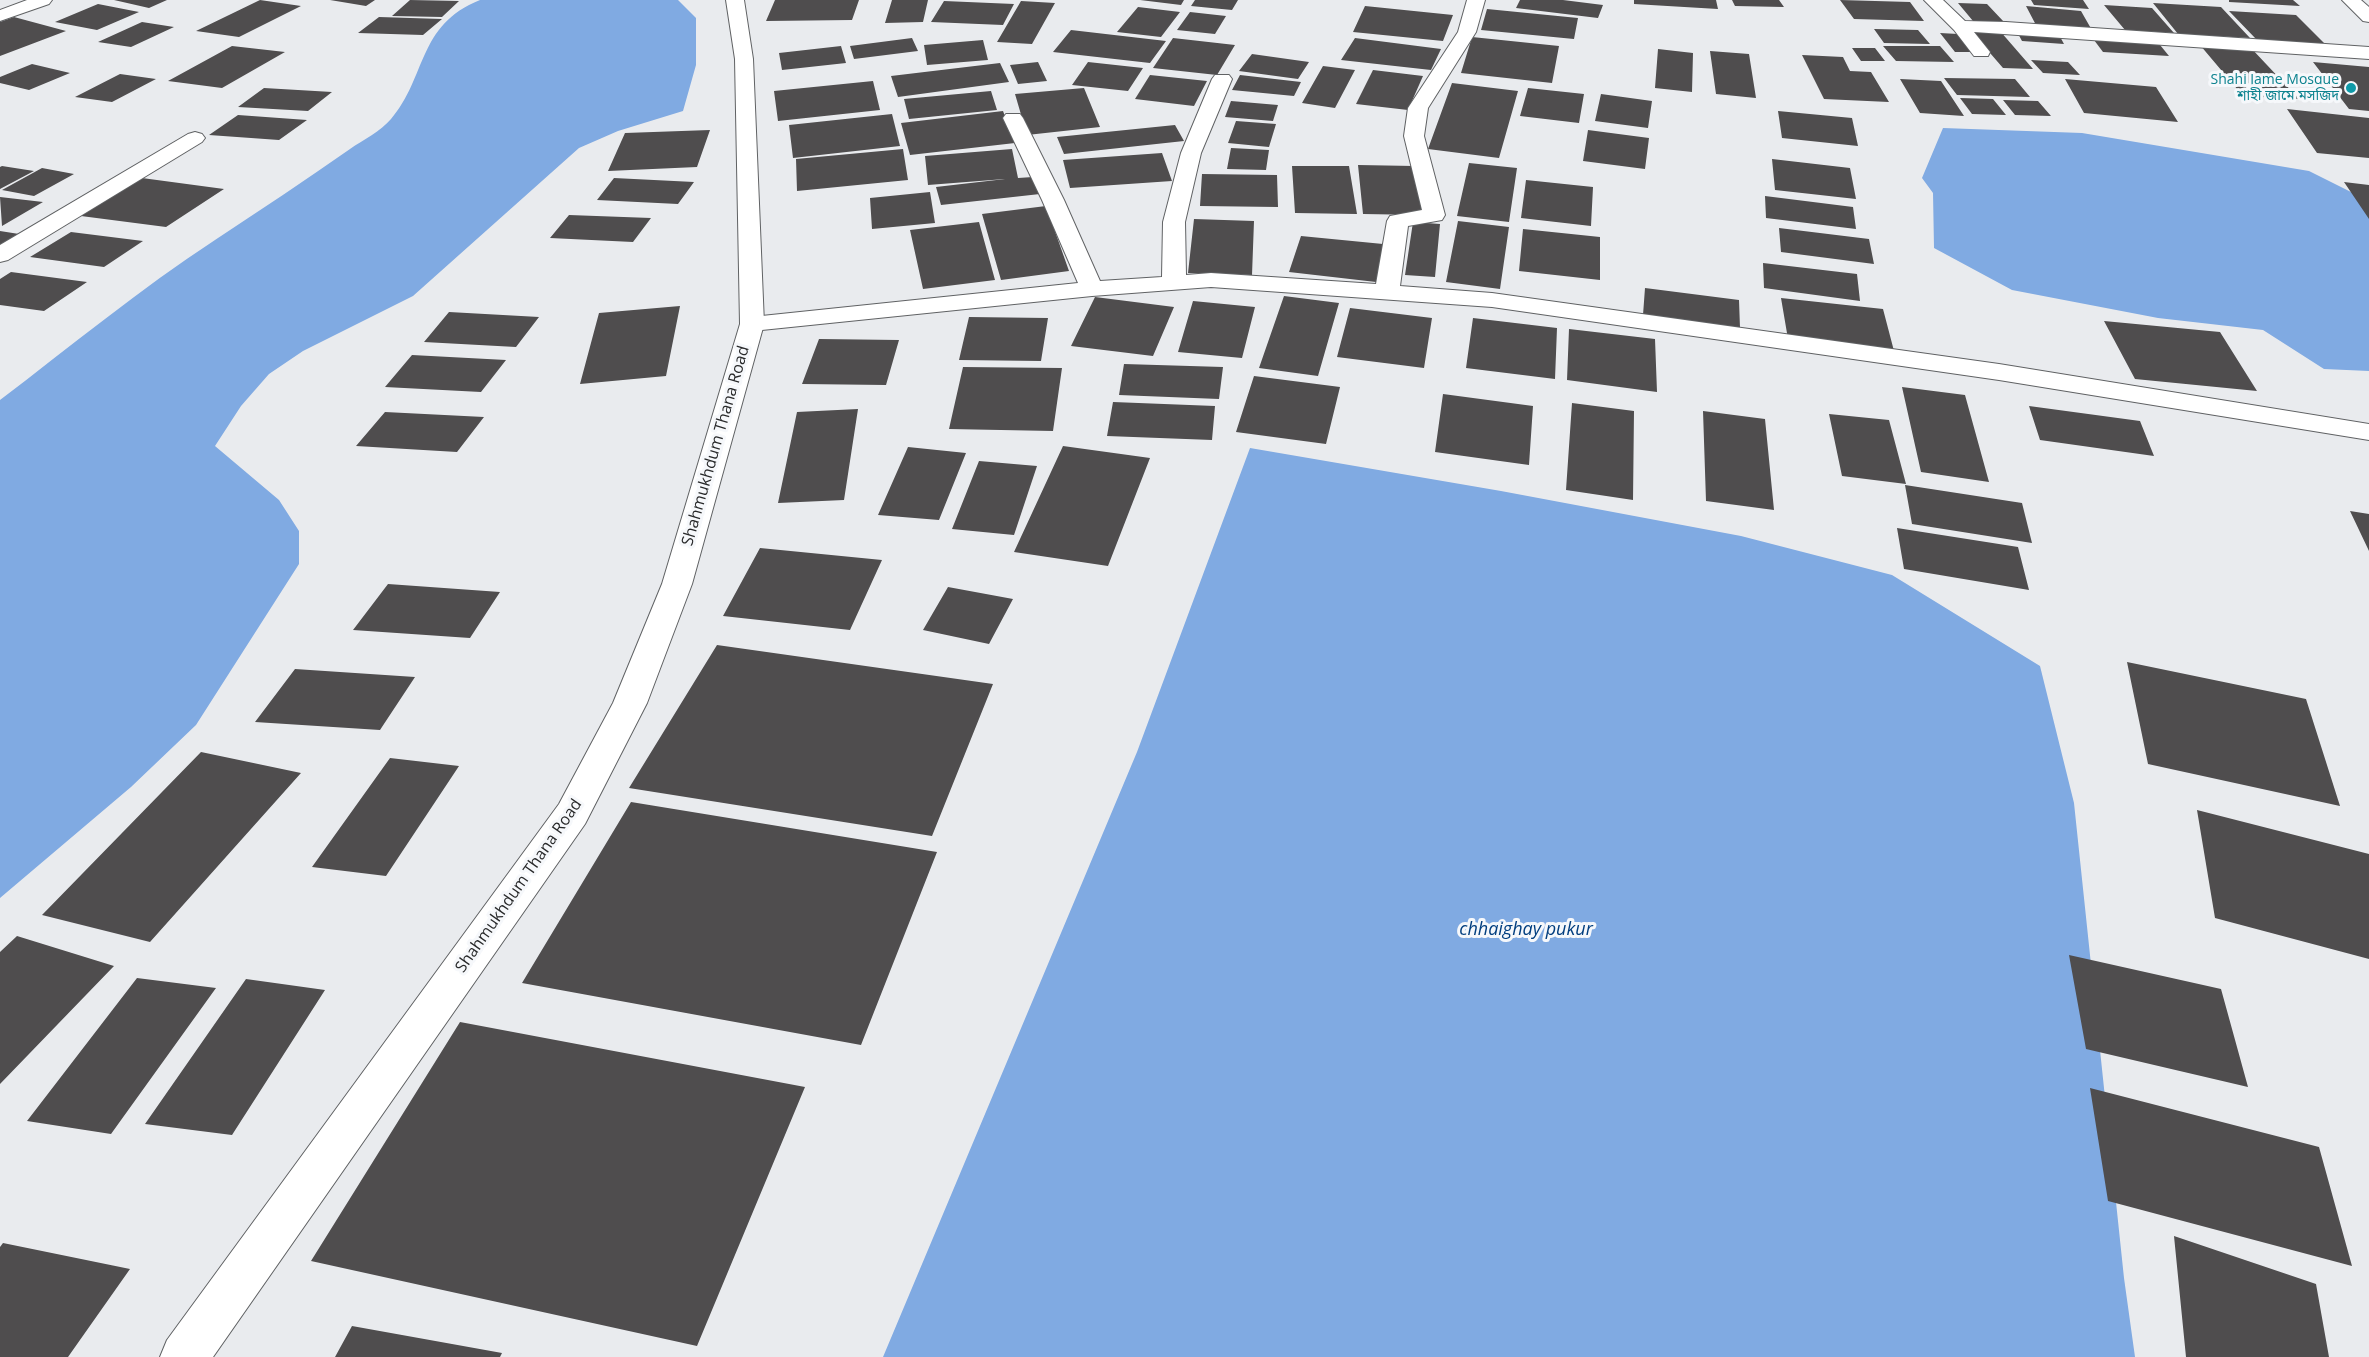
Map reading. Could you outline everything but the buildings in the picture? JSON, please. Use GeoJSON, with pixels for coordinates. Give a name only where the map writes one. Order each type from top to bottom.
{"type":"FeatureCollection","features":[{"type":"Feature","properties":{"kind":"street"},"geometry":{"type":"LineString","coordinates":[[0,16],[43,0]]}},
{"type":"Feature","properties":{"kind":"street","name":"Shahmukhdum Thana Road"},"geometry":{"type":"LineString","coordinates":[[184,1357],[572,814],[630,702],[677,584],[752,324],[744,59],[735,0]]}},
{"type":"Feature","properties":{"kind":"street"},"geometry":{"type":"LineString","coordinates":[[1388,292],[1398,221],[1434,215],[1414,136],[1418,108],[1467,32],[1476,0]]}},
{"type":"Feature","properties":{"kind":"street"},"geometry":{"type":"LineString","coordinates":[[1933,0],[1981,52]]}},
{"type":"Feature","properties":{"kind":"street"},"geometry":{"type":"LineString","coordinates":[[2351,0],[2369,17]]}},
{"type":"Feature","properties":{"kind":"street"},"geometry":{"type":"LineString","coordinates":[[1960,27],[2006,27],[2369,53]]}},
{"type":"Feature","properties":{"kind":"street"},"geometry":{"type":"LineString","coordinates":[[1174,283],[1174,222],[1191,153],[1222,79]]}},
{"type":"Feature","properties":{"kind":"street"},"geometry":{"type":"LineString","coordinates":[[1013,118],[1053,200],[1092,289]]}},
{"type":"Feature","properties":{"kind":"street"},"geometry":{"type":"LineString","coordinates":[[0,255],[195,138]]}},
{"type":"Feature","properties":{"kind":"street"},"geometry":{"type":"LineString","coordinates":[[752,324],[1092,289],[1210,280],[1492,300],[1999,372],[2369,432]]}},
{"type":"Feature","properties":{"kind":"water"},"geometry":{"type":"Polygon","coordinates":[[[480,0],[678,0],[696,18],[696,65],[683,111],[618,131],[579,148],[413,296],[303,351],[269,374],[241,406],[215,446],[279,500],[299,531],[299,564],[196,725],[131,787],[0,898],[0,400],[160,278],[382,127],[403,103],[425,53],[445,23],[480,0]]]}},
{"type":"Feature","properties":{"kind":"water"},"geometry":{"type":"Polygon","coordinates":[[[1943,128],[2082,133],[2309,171],[2369,201],[2369,371],[2324,369],[2263,330],[2158,318],[2012,290],[1934,248],[1933,193],[1922,178],[1943,128]]]}},
{"type":"Feature","properties":{"kind":"water","name":"chhaighay pukur"},"geometry":{"type":"Polygon","coordinates":[[[1250,448],[1501,491],[1741,536],[1892,575],[2040,666],[2074,803],[2124,1278],[2135,1357],[883,1357],[1137,752],[1250,448]]]}},
{"type":"Feature","properties":{"kind":"place","name":"Shahi Jame Mosque শাহী জামে মসজিদ"},"geometry":{"type":"Point","coordinates":[2351,88]}}]}
